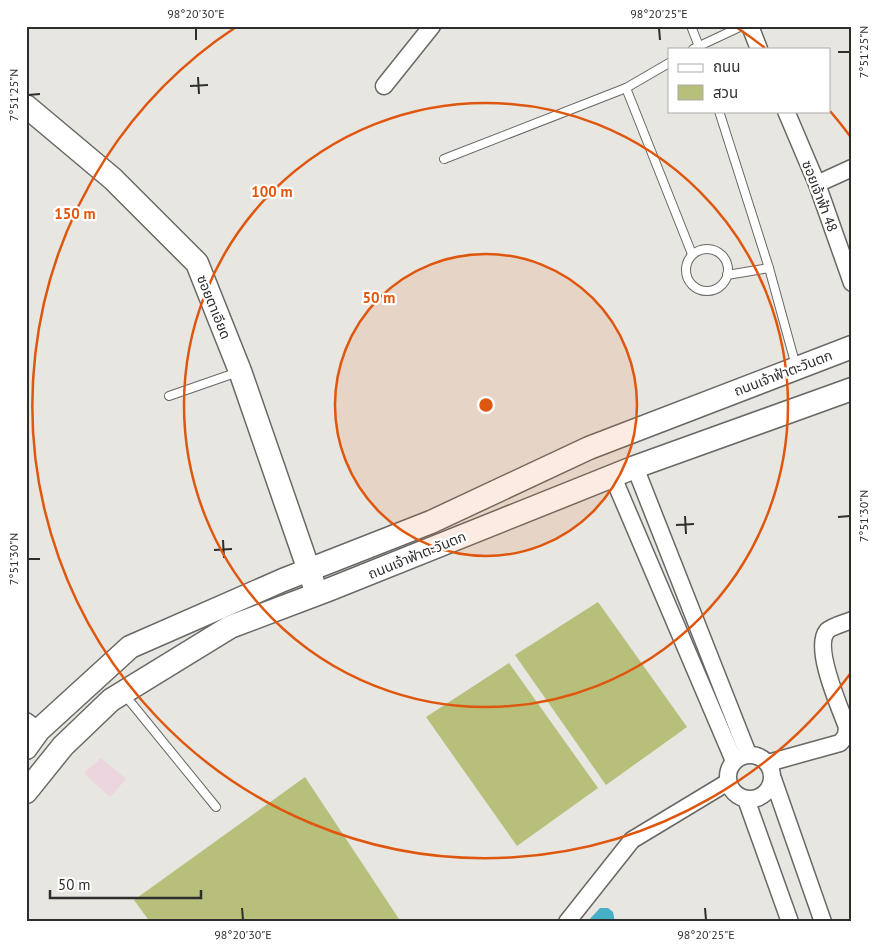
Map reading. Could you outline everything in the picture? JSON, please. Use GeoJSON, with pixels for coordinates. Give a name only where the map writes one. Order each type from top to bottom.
{"type":"FeatureCollection","features":[{"type":"Feature","properties":{"kind":"main road","name":"ซอยตาเอียด"},"geometry":{"type":"LineString","coordinates":[[26,106],[113,179],[197,263],[240,372],[318,594]]}},
{"type":"Feature","properties":{"kind":"main road","name":"ถนนเจ้าฟ้าตะวันตก"},"geometry":{"type":"LineString","coordinates":[[31,733],[130,647],[308,570],[431,522],[589,448],[852,347]]}},
{"type":"Feature","properties":{"kind":"main road","name":"ถนนเจ้าฟ้าตะวันตก"},"geometry":{"type":"LineString","coordinates":[[26,792],[63,746],[112,700],[230,627],[318,594],[635,467],[852,389]]}},
{"type":"Feature","properties":{"kind":"street"},"geometry":{"type":"LineString","coordinates":[[384,86],[432,26]]}},
{"type":"Feature","properties":{"kind":"street"},"geometry":{"type":"LineString","coordinates":[[750,26],[759,48]]}},
{"type":"Feature","properties":{"kind":"street","name":"ซอยเจ้าฟ้า 48"},"geometry":{"type":"LineString","coordinates":[[786,112],[817,184],[852,283]]}},
{"type":"Feature","properties":{"kind":"street"},"geometry":{"type":"LineString","coordinates":[[817,184],[852,168]]}},
{"type":"Feature","properties":{"kind":"street"},"geometry":{"type":"LineString","coordinates":[[635,467],[741,758]]}},
{"type":"Feature","properties":{"kind":"street"},"geometry":{"type":"LineString","coordinates":[[613,477],[741,758]]}},
{"type":"Feature","properties":{"kind":"street"},"geometry":{"type":"LineString","coordinates":[[771,771],[840,742],[846,736],[847,728],[823,658],[823,639],[828,630],[852,620]]}},
{"type":"Feature","properties":{"kind":"street"},"geometry":{"type":"LineString","coordinates":[[771,771],[768,790],[758,798],[746,799],[734,793],[728,782],[728,771],[741,758],[760,756],[771,771],[823,922]]}},
{"type":"Feature","properties":{"kind":"street"},"geometry":{"type":"LineString","coordinates":[[566,922],[632,840],[728,782]]}},
{"type":"Feature","properties":{"kind":"street"},"geometry":{"type":"LineString","coordinates":[[746,799],[790,922]]}},
{"type":"Feature","properties":{"kind":"lane"},"geometry":{"type":"LineString","coordinates":[[691,26],[697,48],[742,26]]}},
{"type":"Feature","properties":{"kind":"lane"},"geometry":{"type":"LineString","coordinates":[[444,159],[626,88],[668,64]]}},
{"type":"Feature","properties":{"kind":"lane"},"geometry":{"type":"LineString","coordinates":[[626,88],[692,254]]}},
{"type":"Feature","properties":{"kind":"lane"},"geometry":{"type":"LineString","coordinates":[[719,112],[769,268],[796,368]]}},
{"type":"Feature","properties":{"kind":"lane"},"geometry":{"type":"LineString","coordinates":[[703,249],[716,251],[722,255],[728,268],[722,286],[716,290],[703,292],[688,282],[685,275],[686,265],[692,254],[703,249]]}},
{"type":"Feature","properties":{"kind":"lane"},"geometry":{"type":"LineString","coordinates":[[727,275],[769,268]]}},
{"type":"Feature","properties":{"kind":"lane"},"geometry":{"type":"LineString","coordinates":[[169,396],[240,372]]}},
{"type":"Feature","properties":{"kind":"lane"},"geometry":{"type":"LineString","coordinates":[[123,693],[216,807]]}},
{"type":"Feature","properties":{"kind":"shaded area"},"geometry":{"type":"Polygon","coordinates":[[[101,758],[126,779],[110,797],[84,773],[101,758]]]}},
{"type":"Feature","properties":{"kind":"green space"},"geometry":{"type":"Polygon","coordinates":[[[598,602],[687,727],[606,785],[515,655],[598,602]]]}},
{"type":"Feature","properties":{"kind":"green space"},"geometry":{"type":"Polygon","coordinates":[[[509,663],[598,788],[517,846],[426,717],[509,663]]]}},
{"type":"Feature","properties":{"kind":"green space"},"geometry":{"type":"Polygon","coordinates":[[[305,777],[401,922],[150,922],[134,900],[305,777]]]}},
{"type":"Feature","properties":{"kind":"water"},"geometry":{"type":"Polygon","coordinates":[[[600,908],[608,908],[613,912],[615,922],[587,922],[600,908]]]}}]}
